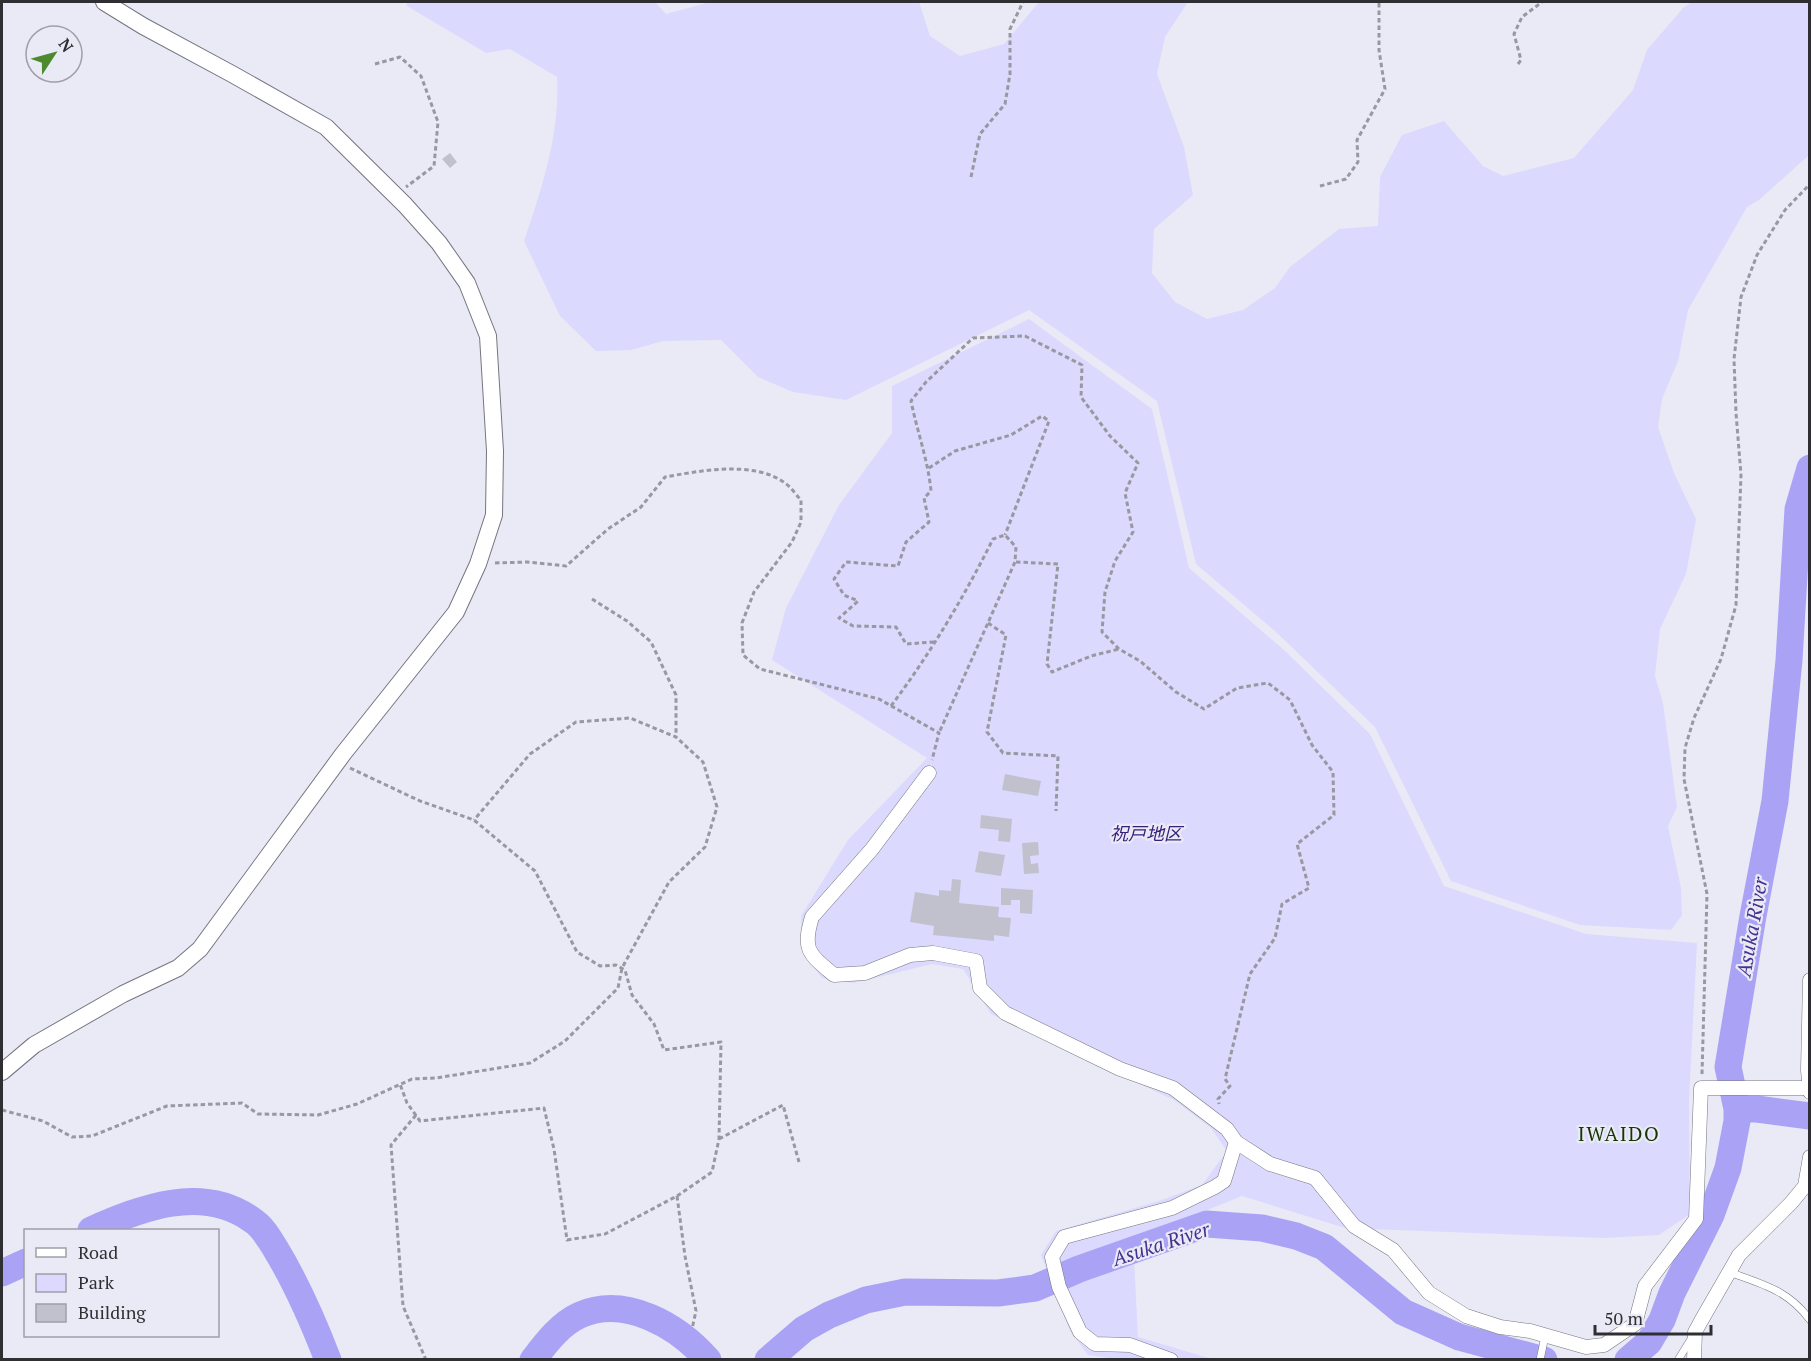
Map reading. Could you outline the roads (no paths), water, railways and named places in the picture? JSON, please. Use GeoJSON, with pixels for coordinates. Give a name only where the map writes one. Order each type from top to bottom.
{"type":"FeatureCollection","features":[{"type":"Feature","properties":{"kind":"street"},"geometry":{"type":"LineString","coordinates":[[2,1072],[34,1045],[123,994],[178,968],[200,949],[337,762],[456,612],[478,564],[494,515],[495,451],[488,336],[467,283],[439,243],[395,195],[326,127],[104,2]]}},
{"type":"Feature","properties":{"kind":"street"},"geometry":{"type":"LineString","coordinates":[[929,773],[872,849],[812,917],[808,928],[807,947],[815,958],[834,975],[865,973],[910,956],[933,953],[976,961],[980,988],[1005,1013],[1120,1069],[1173,1088],[1227,1129],[1236,1142],[1270,1164],[1315,1178],[1354,1226],[1393,1250],[1429,1293],[1466,1316],[1500,1327],[1530,1331],[1586,1347],[1604,1344],[1635,1324],[1645,1286],[1696,1219],[1701,1088],[1809,1088]]}},
{"type":"Feature","properties":{"kind":"street"},"geometry":{"type":"LineString","coordinates":[[1809,980],[1809,1092]]}},
{"type":"Feature","properties":{"kind":"street"},"geometry":{"type":"LineString","coordinates":[[1171,1359],[1130,1345],[1095,1344],[1080,1332],[1059,1287],[1052,1257],[1065,1237],[1172,1208],[1215,1187],[1224,1181],[1236,1142]]}},
{"type":"Feature","properties":{"kind":"street"},"geometry":{"type":"LineString","coordinates":[[1694,1359],[1695,1332],[1729,1272],[1739,1255],[1805,1186],[1809,1157]]}},
{"type":"Feature","properties":{"kind":"lane"},"geometry":{"type":"LineString","coordinates":[[1729,1272],[1778,1289],[1800,1307],[1809,1320]]}},
{"type":"Feature","properties":{"kind":"lane"},"geometry":{"type":"LineString","coordinates":[[1678,1359],[1695,1332]]}},
{"type":"Feature","properties":{"kind":"lane"},"geometry":{"type":"LineString","coordinates":[[1540,1359],[1545,1336]]}},
{"type":"Feature","properties":{"kind":"waterway","name":"Asuka River"},"geometry":{"type":"LineString","coordinates":[[1628,1360],[1649,1342],[1662,1320],[1672,1293],[1711,1215],[1728,1168],[1737,1121],[1737,1109],[1728,1067],[1775,801],[1789,660],[1798,509],[1810,468]]}},
{"type":"Feature","properties":{"kind":"waterway"},"geometry":{"type":"LineString","coordinates":[[1737,1109],[1757,1109],[1810,1116]]}},
{"type":"Feature","properties":{"kind":"waterway","name":"Asuka River"},"geometry":{"type":"LineString","coordinates":[[93,1229],[130,1214],[172,1203],[213,1203],[233,1209],[256,1223],[270,1240],[297,1289],[328,1360]]}},
{"type":"Feature","properties":{"kind":"waterway","name":"Asuka River"},"geometry":{"type":"LineString","coordinates":[[768,1360],[804,1329],[829,1315],[866,1300],[905,1292],[998,1293],[1035,1288],[1079,1269],[1207,1224],[1262,1228],[1296,1236],[1324,1247],[1403,1312],[1459,1337],[1544,1360]]}},
{"type":"Feature","properties":{"kind":"waterway","name":"Asuka River"},"geometry":{"type":"LineString","coordinates":[[2,1273],[24,1263]]}},
{"type":"Feature","properties":{"kind":"waterway","name":"Asuka River"},"geometry":{"type":"LineString","coordinates":[[533,1360],[566,1323],[580,1315],[597,1310],[615,1309],[633,1311],[650,1317],[682,1336],[708,1360]]}},
{"type":"Feature","properties":{"kind":"district","name":"IWAIDO"},"geometry":{"type":"Point","coordinates":[1619,1134]}},
{"type":"Feature","properties":{"kind":"park label","name":"祝戸地区"},"geometry":{"type":"Point","coordinates":[1146,834]}}]}
